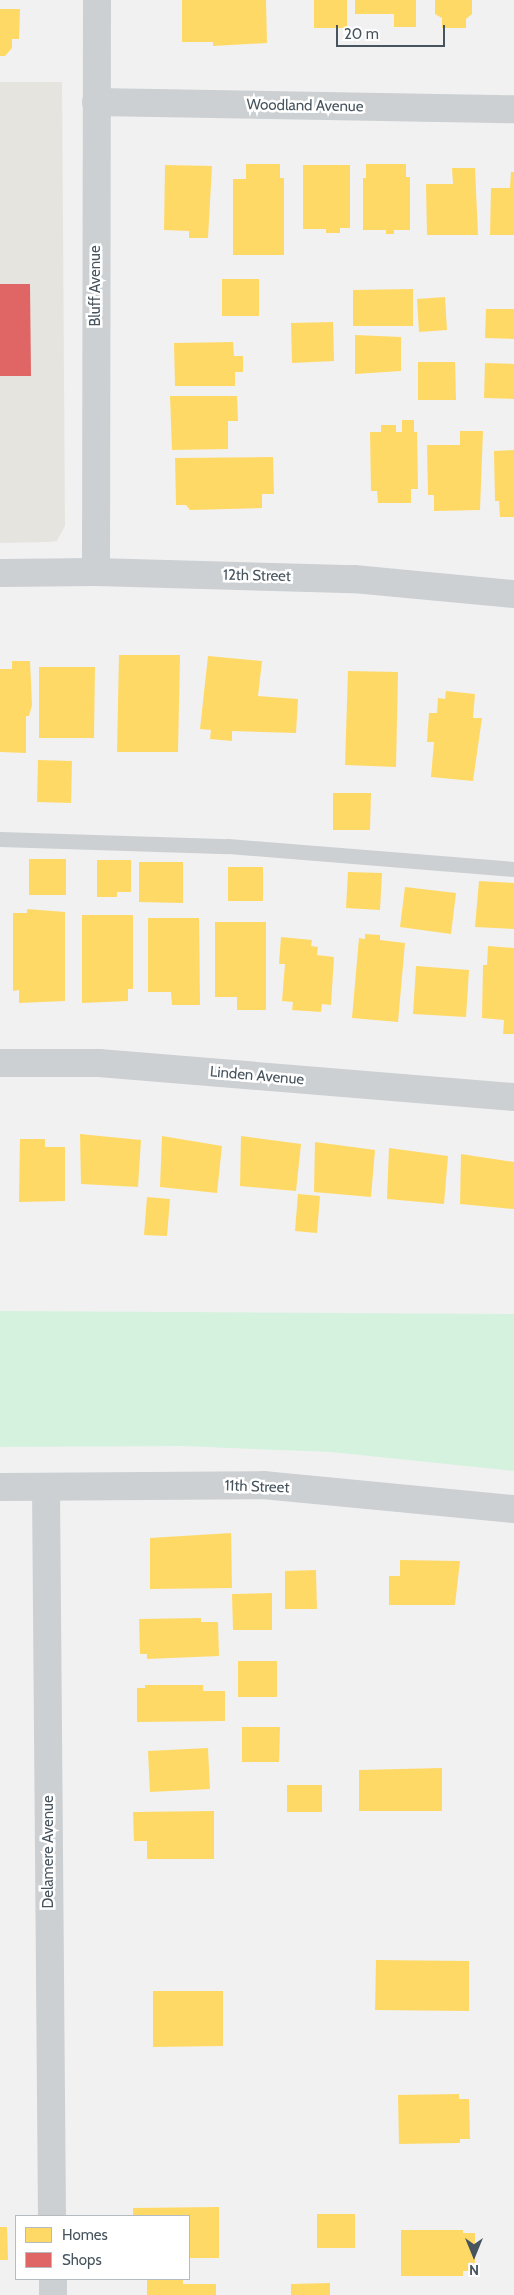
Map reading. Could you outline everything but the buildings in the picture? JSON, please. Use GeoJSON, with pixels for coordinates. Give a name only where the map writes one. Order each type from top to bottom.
{"type":"FeatureCollection","features":[{"type":"Feature","properties":{"kind":"street","name":"Bluff Avenue"},"geometry":{"type":"LineString","coordinates":[[96,572],[97,0]]}},
{"type":"Feature","properties":{"kind":"street","name":"Woodland Avenue"},"geometry":{"type":"LineString","coordinates":[[96,102],[514,109]]}},
{"type":"Feature","properties":{"kind":"street","name":"12th Street"},"geometry":{"type":"LineString","coordinates":[[0,573],[96,572],[354,579],[514,594]]}},
{"type":"Feature","properties":{"kind":"street","name":"Linden Avenue"},"geometry":{"type":"LineString","coordinates":[[0,1063],[99,1063],[514,1097]]}},
{"type":"Feature","properties":{"kind":"street","name":"11th Street"},"geometry":{"type":"LineString","coordinates":[[0,1487],[263,1485],[514,1509]]}},
{"type":"Feature","properties":{"kind":"street","name":"Delamere Avenue"},"geometry":{"type":"LineString","coordinates":[[46,1487],[52,2215]]}},
{"type":"Feature","properties":{"kind":"street"},"geometry":{"type":"LineString","coordinates":[[53,2280],[53,2295]]}},
{"type":"Feature","properties":{"kind":"lane"},"geometry":{"type":"LineString","coordinates":[[0,839],[228,846],[514,869]]}},
{"type":"Feature","properties":{"kind":"shaded area"},"geometry":{"type":"Polygon","coordinates":[[[0,82],[62,82],[65,526],[57,541],[49,542],[0,543],[0,82]]]}},
{"type":"Feature","properties":{"kind":"green space"},"geometry":{"type":"Polygon","coordinates":[[[0,1311],[514,1314],[514,1471],[331,1452],[182,1446],[0,1447],[0,1311]]]}}]}
